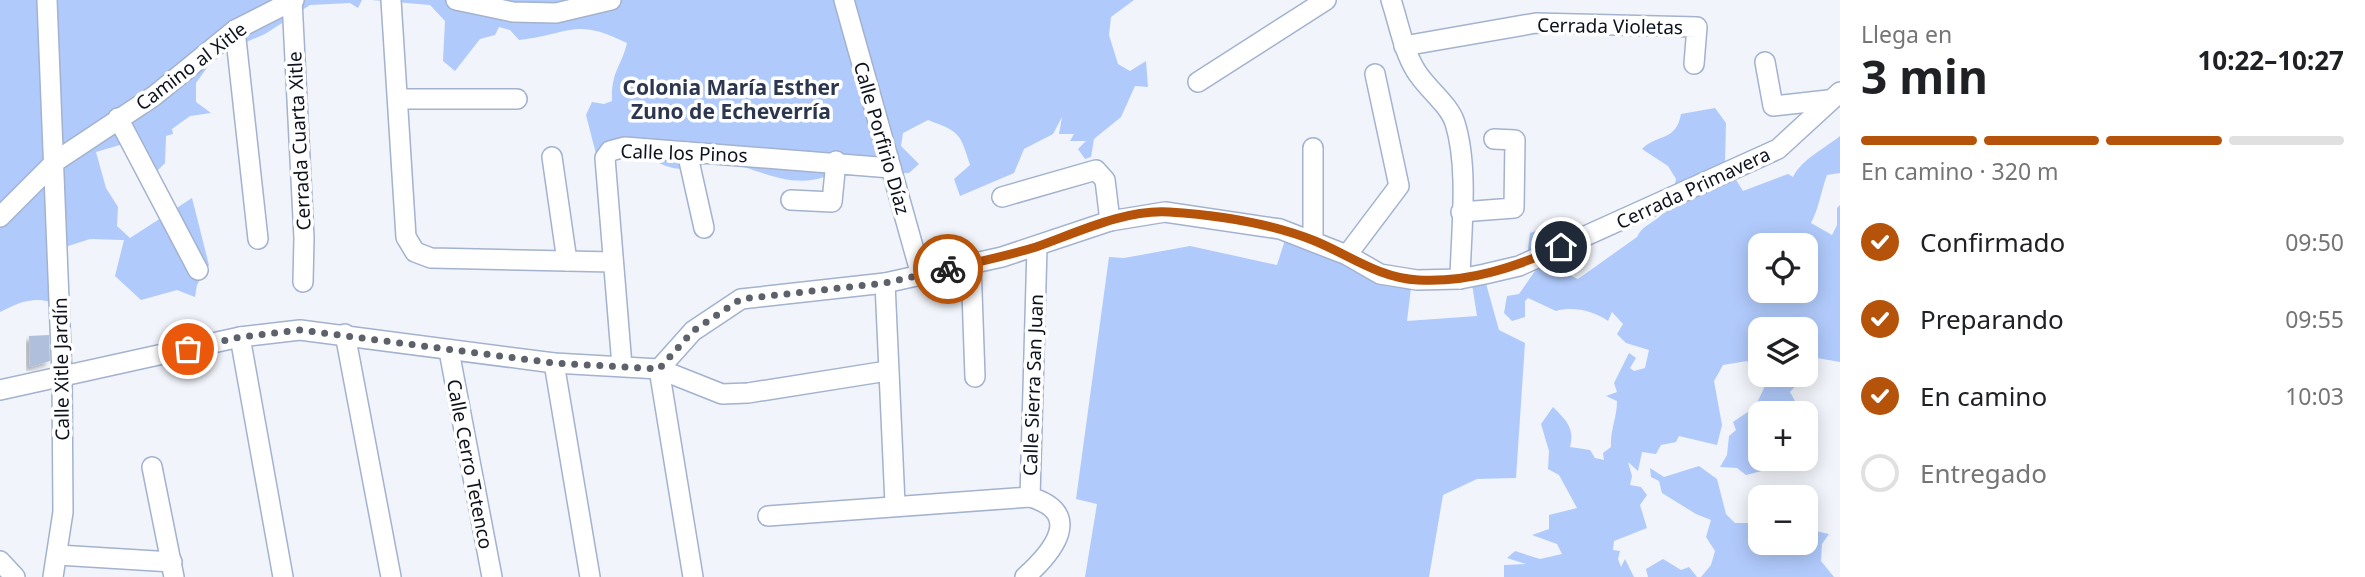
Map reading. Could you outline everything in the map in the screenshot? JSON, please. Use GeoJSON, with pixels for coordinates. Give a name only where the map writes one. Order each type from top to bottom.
{"type":"FeatureCollection","features":[{"type":"Feature","properties":{"kind":"street","name":"Calle Xitle Jardín"},"geometry":{"type":"LineString","coordinates":[[47,0],[56,161],[62,375],[63,512],[53,577]]}},
{"type":"Feature","properties":{"kind":"street","name":"Camino al Xitle"},"geometry":{"type":"LineString","coordinates":[[0,217],[56,161],[190,69],[234,30],[293,0]]}},
{"type":"Feature","properties":{"kind":"street","name":"Cerrada Cuarta Xitle"},"geometry":{"type":"LineString","coordinates":[[293,0],[304,238],[303,282]]}},
{"type":"Feature","properties":{"kind":"street"},"geometry":{"type":"LineString","coordinates":[[391,0],[406,237],[415,252],[431,258],[613,262]]}},
{"type":"Feature","properties":{"kind":"street"},"geometry":{"type":"LineString","coordinates":[[456,0],[513,12],[556,13],[611,0]]}},
{"type":"Feature","properties":{"kind":"street","name":"Calle Porfirio Díaz"},"geometry":{"type":"LineString","coordinates":[[844,0],[921,275]]}},
{"type":"Feature","properties":{"kind":"street"},"geometry":{"type":"LineString","coordinates":[[1198,82],[1326,0]]}},
{"type":"Feature","properties":{"kind":"street"},"geometry":{"type":"LineString","coordinates":[[1391,0],[1404,46],[1416,71],[1451,114],[1455,123],[1461,158],[1460,279]]}},
{"type":"Feature","properties":{"kind":"street","name":"Cerrada Violetas"},"geometry":{"type":"LineString","coordinates":[[1404,46],[1536,23],[1696,27],[1694,64]]}},
{"type":"Feature","properties":{"kind":"street"},"geometry":{"type":"LineString","coordinates":[[234,30],[258,239]]}},
{"type":"Feature","properties":{"kind":"street"},"geometry":{"type":"LineString","coordinates":[[1765,62],[1773,106],[1834,96]]}},
{"type":"Feature","properties":{"kind":"street"},"geometry":{"type":"LineString","coordinates":[[1347,255],[1399,186],[1375,74]]}},
{"type":"Feature","properties":{"kind":"street","name":"Cerrada Primavera"},"geometry":{"type":"LineString","coordinates":[[659,369],[693,331],[741,299],[885,283],[1037,247],[1110,221],[1165,212],[1280,229],[1347,255],[1380,274],[1417,280],[1460,279],[1519,266],[1778,149],[1834,96]]}},
{"type":"Feature","properties":{"kind":"street"},"geometry":{"type":"LineString","coordinates":[[398,99],[517,99]]}},
{"type":"Feature","properties":{"kind":"street"},"geometry":{"type":"LineString","coordinates":[[118,118],[198,270]]}},
{"type":"Feature","properties":{"kind":"street"},"geometry":{"type":"LineString","coordinates":[[1461,212],[1514,208],[1515,139],[1494,139]]}},
{"type":"Feature","properties":{"kind":"street","name":"Calle los Pinos"},"geometry":{"type":"LineString","coordinates":[[622,366],[605,158],[617,147],[836,161],[891,168]]}},
{"type":"Feature","properties":{"kind":"street"},"geometry":{"type":"LineString","coordinates":[[1313,148],[1313,240]]}},
{"type":"Feature","properties":{"kind":"street"},"geometry":{"type":"LineString","coordinates":[[687,152],[704,228]]}},
{"type":"Feature","properties":{"kind":"street"},"geometry":{"type":"LineString","coordinates":[[552,157],[567,261]]}},
{"type":"Feature","properties":{"kind":"street"},"geometry":{"type":"LineString","coordinates":[[791,200],[832,202],[836,161]]}},
{"type":"Feature","properties":{"kind":"street"},"geometry":{"type":"LineString","coordinates":[[1002,197],[1096,170],[1105,180],[1110,221]]}},
{"type":"Feature","properties":{"kind":"street","name":"Calle Sierra San Juan"},"geometry":{"type":"LineString","coordinates":[[1025,577],[1052,548],[1061,518],[1048,502],[1030,497],[1037,247]]}},
{"type":"Feature","properties":{"kind":"street"},"geometry":{"type":"LineString","coordinates":[[971,264],[975,377]]}},
{"type":"Feature","properties":{"kind":"street"},"geometry":{"type":"LineString","coordinates":[[885,283],[895,504]]}},
{"type":"Feature","properties":{"kind":"street"},"geometry":{"type":"LineString","coordinates":[[0,390],[240,337],[300,330],[554,363],[659,369],[722,394],[887,371]]}},
{"type":"Feature","properties":{"kind":"street"},"geometry":{"type":"LineString","coordinates":[[345,334],[391,577]]}},
{"type":"Feature","properties":{"kind":"street"},"geometry":{"type":"LineString","coordinates":[[240,337],[283,577]]}},
{"type":"Feature","properties":{"kind":"street","name":"Calle Cerro Tetenco"},"geometry":{"type":"LineString","coordinates":[[449,351],[492,577]]}},
{"type":"Feature","properties":{"kind":"street"},"geometry":{"type":"LineString","coordinates":[[554,363],[590,577]]}},
{"type":"Feature","properties":{"kind":"street"},"geometry":{"type":"LineString","coordinates":[[659,369],[692,575]]}},
{"type":"Feature","properties":{"kind":"street"},"geometry":{"type":"LineString","coordinates":[[58,555],[173,569],[152,467]]}},
{"type":"Feature","properties":{"kind":"street"},"geometry":{"type":"LineString","coordinates":[[768,516],[895,504],[1030,497]]}},
{"type":"Feature","properties":{"kind":"street"},"geometry":{"type":"LineString","coordinates":[[0,561],[15,577]]}},
{"type":"Feature","properties":{"kind":"shaded area"},"geometry":{"type":"Polygon","coordinates":[[[0,0],[362,0],[358,8],[350,3],[310,5],[265,34],[216,55],[196,83],[196,102],[211,113],[190,116],[172,129],[173,134],[166,136],[165,163],[158,170],[146,173],[130,142],[96,152],[106,188],[118,207],[117,226],[130,238],[192,198],[209,265],[197,285],[195,297],[177,290],[141,300],[115,276],[124,240],[90,239],[62,248],[58,306],[44,300],[36,300],[0,312],[0,0]]]}},
{"type":"Feature","properties":{"kind":"shaded area"},"geometry":{"type":"Polygon","coordinates":[[[371,0],[1134,0],[1111,17],[1109,35],[1118,64],[1130,71],[1146,61],[1148,87],[1135,86],[1121,117],[1094,139],[1091,157],[1085,159],[1078,149],[1086,141],[1070,141],[1074,134],[1059,134],[1062,117],[1053,134],[1024,149],[1014,173],[960,196],[954,179],[970,165],[964,146],[953,131],[928,120],[903,133],[901,146],[919,164],[909,173],[824,177],[801,181],[778,178],[726,162],[676,169],[630,151],[616,150],[596,154],[586,115],[592,102],[604,104],[612,101],[615,76],[627,43],[610,35],[584,29],[519,40],[510,30],[499,27],[495,35],[480,39],[455,71],[443,61],[445,21],[430,5],[371,0]]]}},
{"type":"Feature","properties":{"kind":"shaded area"},"geometry":{"type":"Polygon","coordinates":[[[1715,108],[1726,123],[1725,162],[1743,191],[1788,174],[1793,177],[1808,160],[1840,136],[1840,173],[1827,175],[1811,223],[1832,235],[1837,225],[1837,208],[1840,205],[1840,362],[1818,358],[1818,317],[1748,317],[1748,362],[1723,365],[1714,381],[1722,425],[1717,445],[1679,436],[1676,442],[1661,445],[1656,454],[1642,452],[1638,471],[1628,462],[1632,476],[1630,485],[1641,487],[1647,495],[1640,505],[1647,528],[1614,541],[1613,550],[1620,551],[1618,559],[1621,567],[1625,559],[1634,577],[1504,577],[1504,565],[1526,564],[1507,558],[1515,551],[1540,559],[1562,554],[1557,544],[1532,535],[1549,529],[1549,515],[1577,508],[1559,475],[1548,469],[1549,451],[1541,424],[1553,407],[1570,429],[1570,447],[1590,450],[1595,458],[1604,460],[1603,453],[1611,447],[1617,401],[1606,396],[1617,392],[1614,383],[1629,353],[1636,358],[1630,368],[1634,371],[1645,368],[1649,350],[1626,343],[1617,334],[1623,324],[1612,312],[1608,321],[1583,310],[1556,311],[1528,298],[1525,301],[1525,317],[1512,321],[1504,313],[1507,296],[1519,294],[1535,271],[1528,249],[1530,233],[1539,230],[1546,238],[1552,251],[1552,267],[1578,279],[1637,237],[1665,209],[1676,179],[1668,166],[1642,149],[1671,133],[1679,123],[1681,114],[1715,108]]]}},
{"type":"Feature","properties":{"kind":"shaded area"},"geometry":{"type":"Polygon","coordinates":[[[1285,240],[1411,288],[1407,321],[1477,316],[1472,284],[1485,280],[1499,330],[1525,343],[1516,478],[1477,479],[1443,495],[1429,577],[1085,577],[1097,504],[1076,499],[1109,257],[1124,258],[1190,246],[1277,265],[1285,240]]]}},
{"type":"Feature","properties":{"kind":"shaded area"},"geometry":{"type":"Polygon","coordinates":[[[1765,387],[1795,387],[1790,392],[1795,401],[1758,401],[1765,387]]]}},
{"type":"Feature","properties":{"kind":"shaded area"},"geometry":{"type":"Polygon","coordinates":[[[1748,412],[1748,471],[1762,471],[1746,475],[1737,468],[1720,467],[1727,455],[1729,436],[1736,430],[1733,422],[1748,412]]]}},
{"type":"Feature","properties":{"kind":"shaded area"},"geometry":{"type":"Polygon","coordinates":[[[1699,466],[1717,479],[1726,514],[1735,523],[1748,523],[1748,555],[1818,555],[1818,532],[1829,534],[1822,544],[1821,561],[1834,577],[1701,577],[1711,565],[1715,551],[1706,537],[1711,520],[1662,493],[1659,481],[1651,477],[1650,468],[1664,477],[1699,466]]]}},
{"type":"Feature","properties":{"kind":"shaded area"},"geometry":{"type":"Polygon","coordinates":[[[1663,559],[1681,570],[1689,567],[1697,577],[1648,577],[1646,569],[1663,559]]]}},
{"type":"Feature","properties":{"kind":"building"},"geometry":{"type":"Polygon","coordinates":[[[49,335],[50,361],[30,367],[29,336],[49,335]]]}},
{"type":"Feature","properties":{"kind":"way so far"},"geometry":{"type":"LineString","coordinates":[[188,349],[240,337],[300,330],[554,363],[659,369],[693,331],[717,312],[741,299],[885,283],[948,269]]}},
{"type":"Feature","properties":{"kind":"district","name":"Colonia María Esther Zuno de Echeverría"},"geometry":{"type":"Point","coordinates":[731,99]}},
{"type":"Feature","properties":{"kind":"route"},"geometry":{"type":"LineString","coordinates":[[948,269],[1037,247],[1110,221],[1165,212],[1280,229],[1347,255],[1380,274],[1417,280],[1460,279],[1485,274],[1519,266],[1561,247]]}}]}
